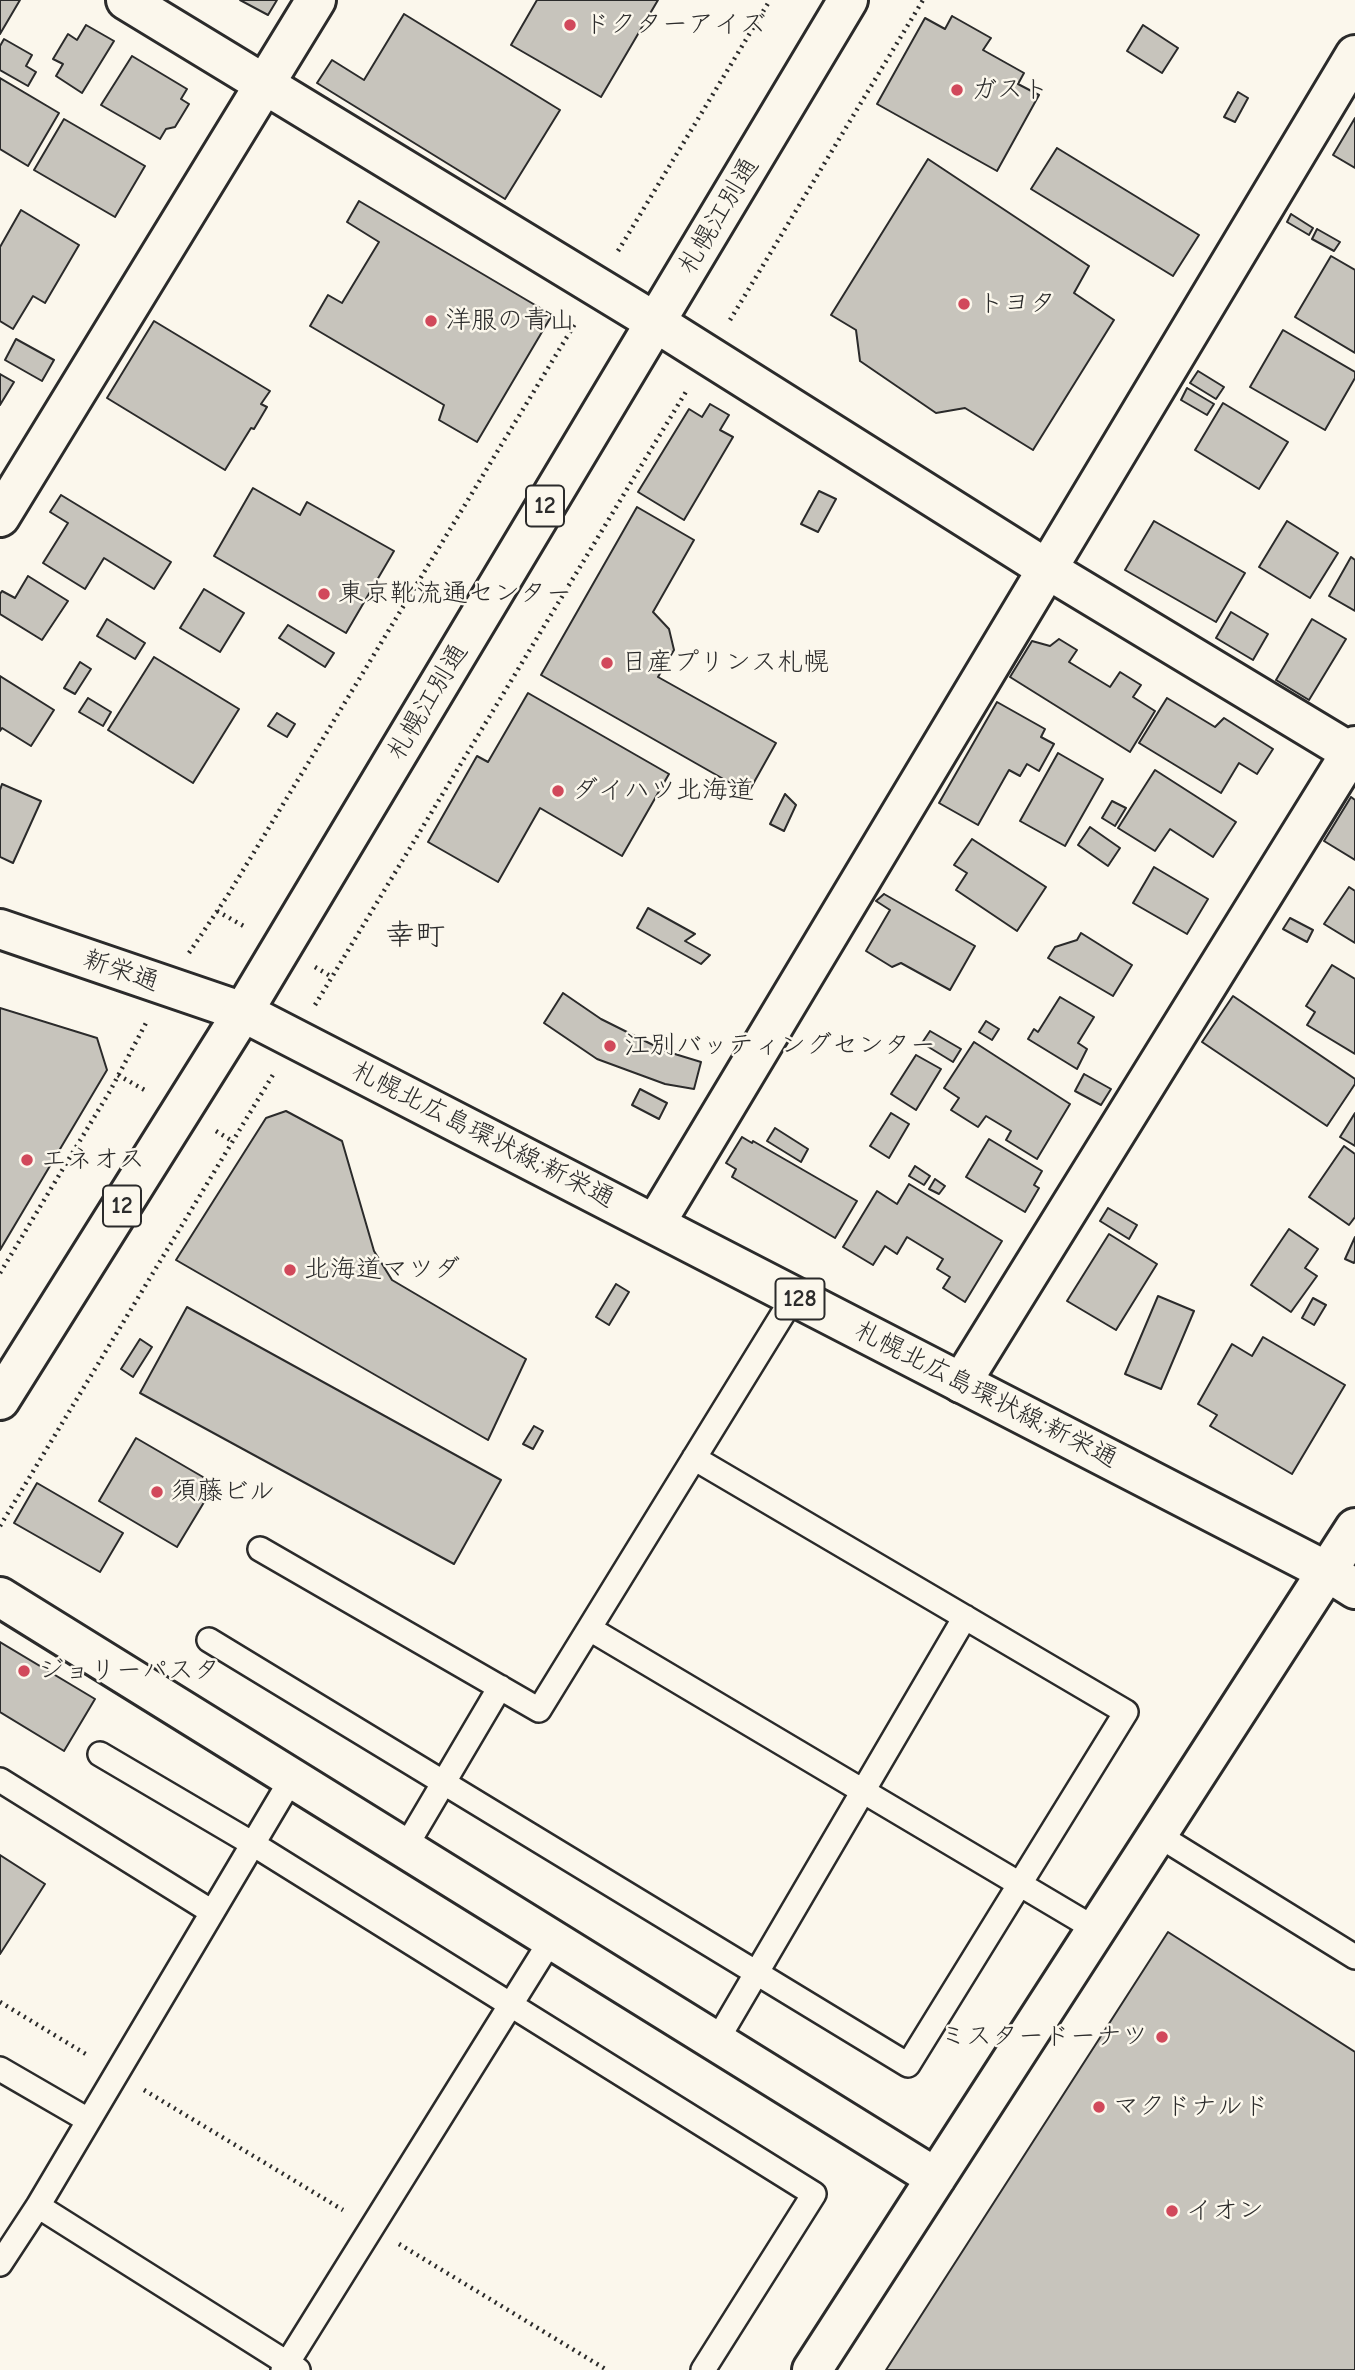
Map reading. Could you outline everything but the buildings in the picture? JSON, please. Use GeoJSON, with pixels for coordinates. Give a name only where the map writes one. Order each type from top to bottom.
{"type":"FeatureCollection","features":[{"type":"Feature","properties":{"kind":"main road"},"geometry":{"type":"LineString","coordinates":[[126,0],[655,322],[1048,569],[1354,751],[961,1383]]}},
{"type":"Feature","properties":{"kind":"main road"},"geometry":{"type":"LineString","coordinates":[[0,517],[316,0]]}},
{"type":"Feature","properties":{"kind":"main road","name":"札幌江別通"},"geometry":{"type":"LineString","coordinates":[[0,1400],[243,1012],[848,0]]}},
{"type":"Feature","properties":{"kind":"main road"},"geometry":{"type":"LineString","coordinates":[[655,1224],[1355,55]]}},
{"type":"Feature","properties":{"kind":"main road","name":"新栄通"},"geometry":{"type":"LineString","coordinates":[[0,929],[243,1012]]}},
{"type":"Feature","properties":{"kind":"main road","name":"札幌北広島環状線;新栄通"},"geometry":{"type":"LineString","coordinates":[[243,1012],[1342,1581]]}},
{"type":"Feature","properties":{"kind":"main road"},"geometry":{"type":"LineString","coordinates":[[811,2370],[1158,1835],[1342,1581],[1355,1528]]}},
{"type":"Feature","properties":{"kind":"main road"},"geometry":{"type":"LineString","coordinates":[[0,1597],[936,2178]]}},
{"type":"Feature","properties":{"kind":"lane"},"geometry":{"type":"LineString","coordinates":[[260,1549],[539,1710],[794,1296]]}},
{"type":"Feature","properties":{"kind":"lane"},"geometry":{"type":"LineString","coordinates":[[209,1640],[908,2065],[1126,1712],[694,1458]]}},
{"type":"Feature","properties":{"kind":"lane"},"geometry":{"type":"LineString","coordinates":[[716,2042],[965,1617]]}},
{"type":"Feature","properties":{"kind":"lane"},"geometry":{"type":"LineString","coordinates":[[590,1629],[1097,1930]]}},
{"type":"Feature","properties":{"kind":"lane"},"geometry":{"type":"LineString","coordinates":[[405,1848],[500,1687]]}},
{"type":"Feature","properties":{"kind":"lane"},"geometry":{"type":"LineString","coordinates":[[100,1754],[253,1844],[814,2194],[703,2370]]}},
{"type":"Feature","properties":{"kind":"lane"},"geometry":{"type":"LineString","coordinates":[[0,2264],[38,2206],[292,1778]]}},
{"type":"Feature","properties":{"kind":"lane"},"geometry":{"type":"LineString","coordinates":[[0,1780],[212,1912]]}},
{"type":"Feature","properties":{"kind":"lane"},"geometry":{"type":"LineString","coordinates":[[1158,1835],[1355,1957]]}},
{"type":"Feature","properties":{"kind":"lane"},"geometry":{"type":"LineString","coordinates":[[38,2206],[290,2368],[372,2228],[551,1940]]}},
{"type":"Feature","properties":{"kind":"lane"},"geometry":{"type":"LineString","coordinates":[[0,2069],[88,2120]]}},
{"type":"Feature","properties":{"kind":"path"},"geometry":{"type":"LineString","coordinates":[[0,1273],[110,1091],[193,945],[228,895],[770,0]]}},
{"type":"Feature","properties":{"kind":"path"},"geometry":{"type":"LineString","coordinates":[[0,1526],[923,0]]}},
{"type":"Feature","properties":{"kind":"path"},"geometry":{"type":"LineString","coordinates":[[0,2002],[607,2370]]}},
{"type":"Feature","properties":{"kind":"place","name":"ドクターアイズ"},"geometry":{"type":"Point","coordinates":[570,25]}},
{"type":"Feature","properties":{"kind":"place","name":"ガスト"},"geometry":{"type":"Point","coordinates":[957,90]}},
{"type":"Feature","properties":{"kind":"place","name":"トヨタ"},"geometry":{"type":"Point","coordinates":[964,304]}},
{"type":"Feature","properties":{"kind":"place","name":"洋服の青山"},"geometry":{"type":"Point","coordinates":[431,321]}},
{"type":"Feature","properties":{"kind":"place","name":"東京靴流通センター"},"geometry":{"type":"Point","coordinates":[324,594]}},
{"type":"Feature","properties":{"kind":"place","name":"日産プリンス札幌"},"geometry":{"type":"Point","coordinates":[607,663]}},
{"type":"Feature","properties":{"kind":"place","name":"ダイハツ北海道"},"geometry":{"type":"Point","coordinates":[558,791]}},
{"type":"Feature","properties":{"kind":"place","name":"江別バッティングセンター"},"geometry":{"type":"Point","coordinates":[610,1046]}},
{"type":"Feature","properties":{"kind":"place","name":"エネオス"},"geometry":{"type":"Point","coordinates":[27,1160]}},
{"type":"Feature","properties":{"kind":"place","name":"北海道マツダ"},"geometry":{"type":"Point","coordinates":[290,1270]}},
{"type":"Feature","properties":{"kind":"place","name":"須藤ビル"},"geometry":{"type":"Point","coordinates":[157,1492]}},
{"type":"Feature","properties":{"kind":"place","name":"ジョリーパスタ"},"geometry":{"type":"Point","coordinates":[24,1671]}},
{"type":"Feature","properties":{"kind":"place","name":"ミスタードーナツ"},"geometry":{"type":"Point","coordinates":[1162,2037]}},
{"type":"Feature","properties":{"kind":"place","name":"マクドナルド"},"geometry":{"type":"Point","coordinates":[1099,2107]}},
{"type":"Feature","properties":{"kind":"place","name":"イオン"},"geometry":{"type":"Point","coordinates":[1172,2211]}},
{"type":"Feature","properties":{"kind":"district","name":"幸町"},"geometry":{"type":"Point","coordinates":[415,937]}}]}
